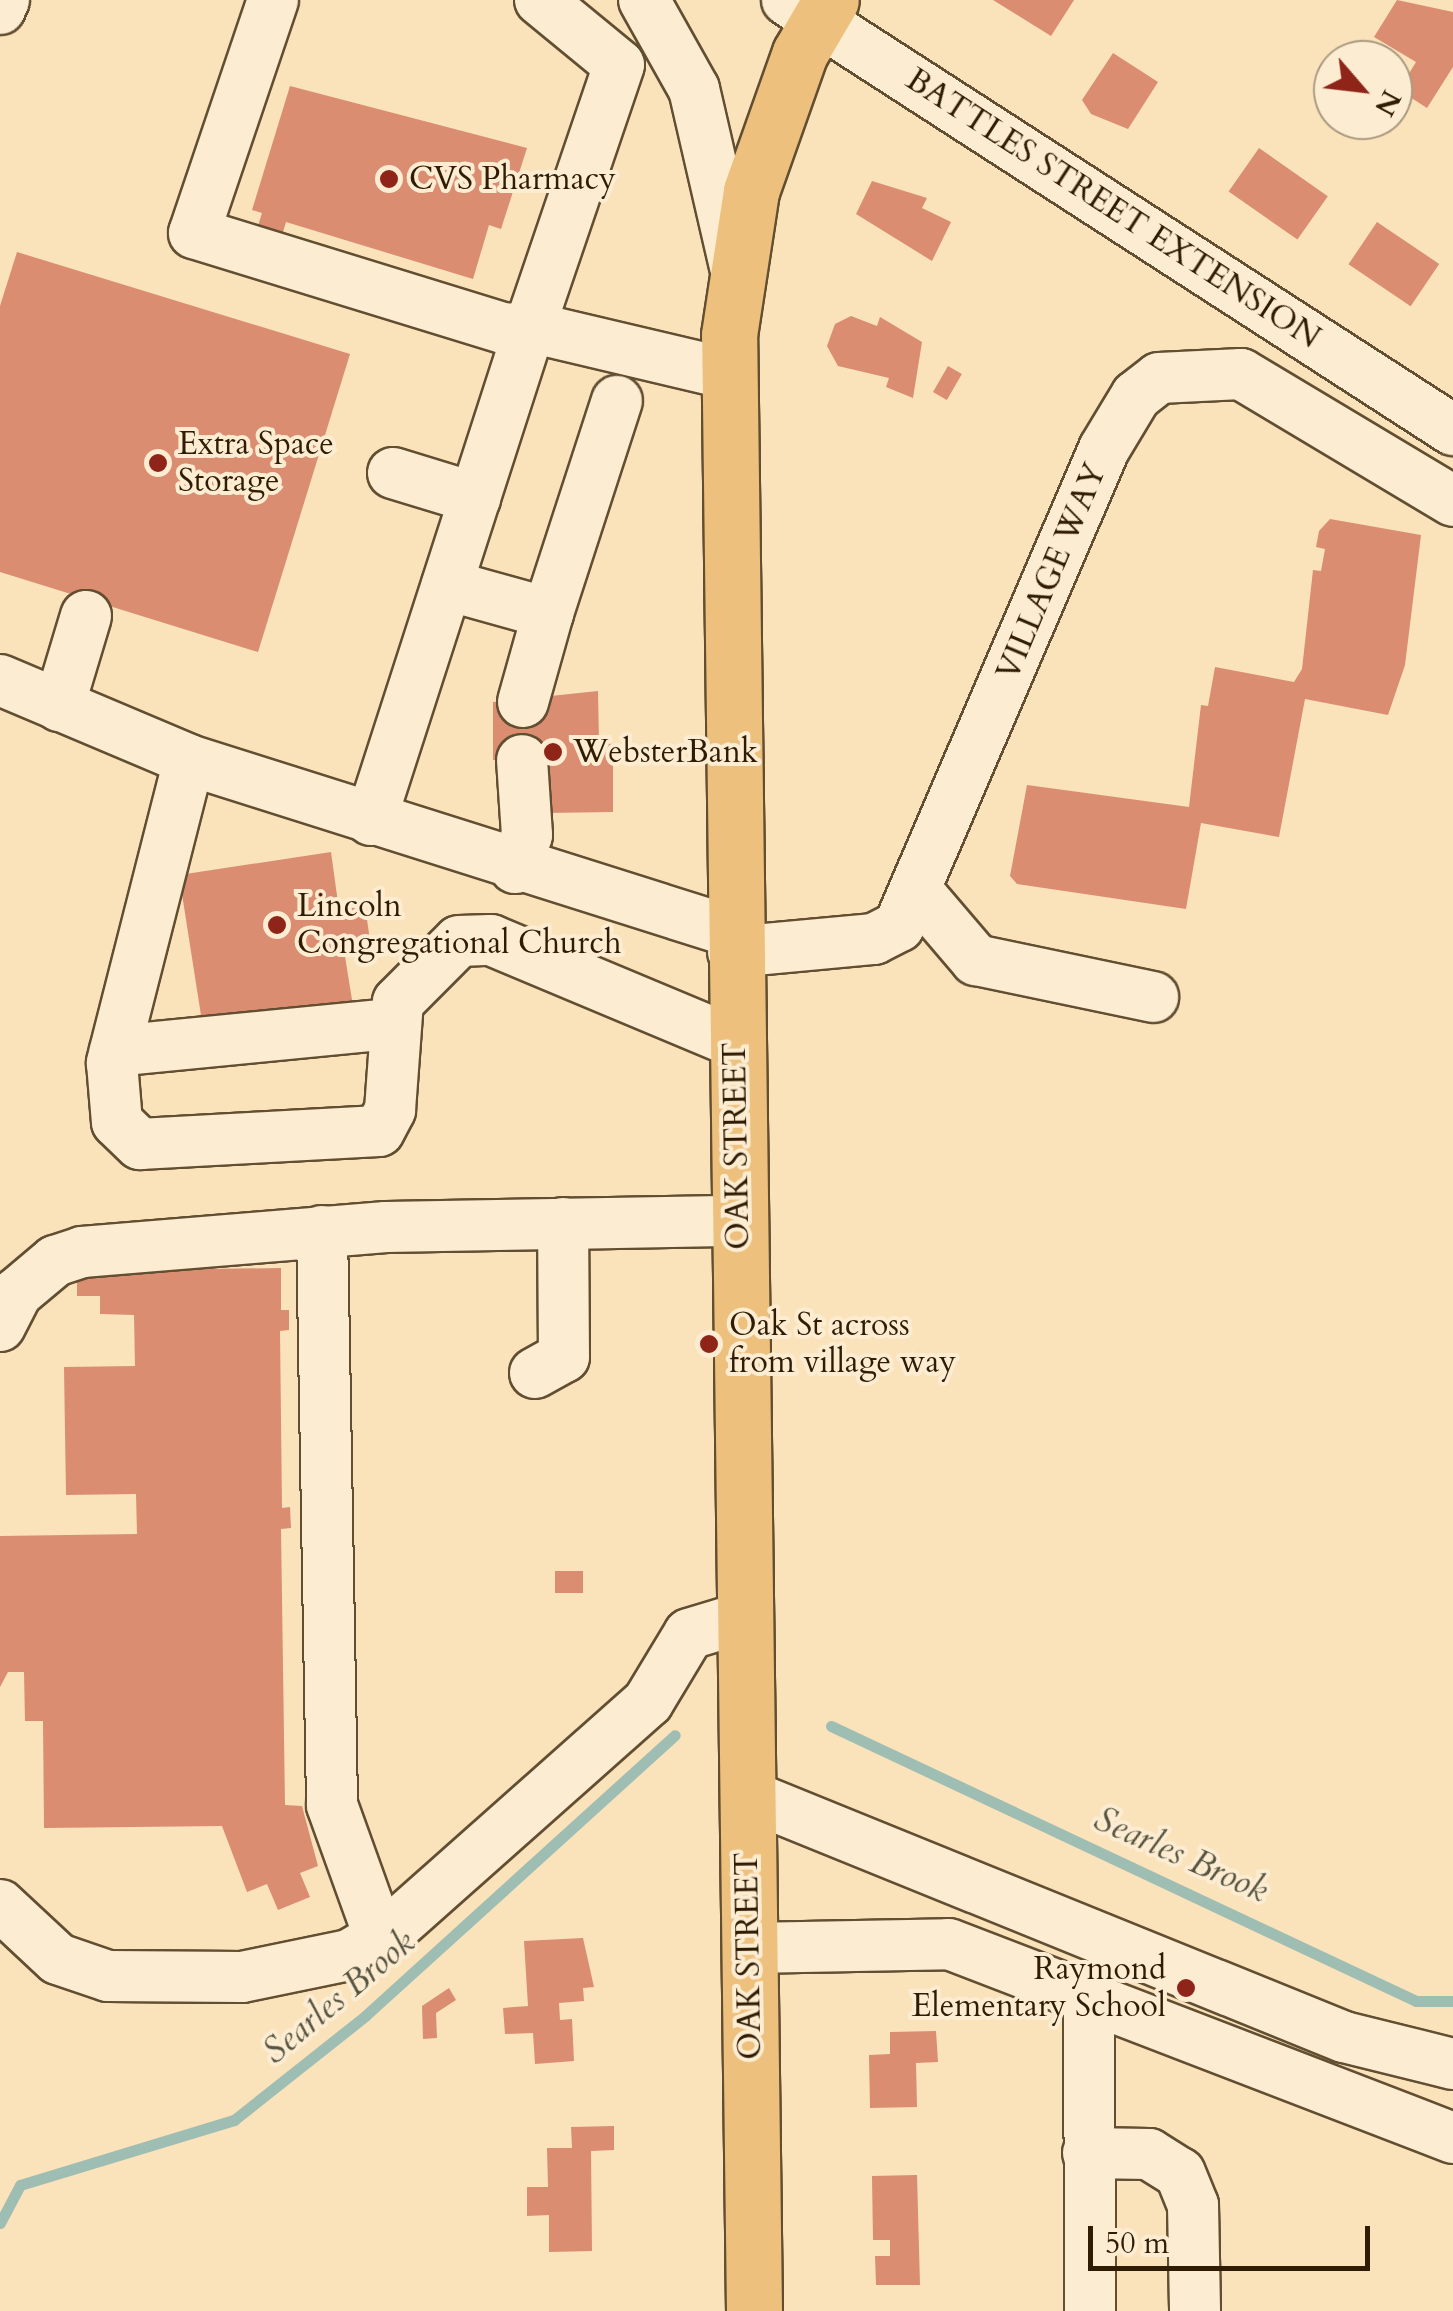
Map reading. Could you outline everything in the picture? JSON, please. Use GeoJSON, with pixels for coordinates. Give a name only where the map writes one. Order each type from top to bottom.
{"type":"FeatureCollection","features":[{"type":"Feature","properties":{"kind":"main road","name":"OAK STREET"},"geometry":{"type":"LineString","coordinates":[[754,2311],[733,942],[729,374],[735,267],[773,121],[813,6]]}},
{"type":"Feature","properties":{"kind":"street"},"geometry":{"type":"LineString","coordinates":[[0,9],[4,0]]}},
{"type":"Feature","properties":{"kind":"street"},"geometry":{"type":"LineString","coordinates":[[273,0],[194,232],[506,329],[530,326],[729,374]]}},
{"type":"Feature","properties":{"kind":"street"},"geometry":{"type":"LineString","coordinates":[[371,820],[530,326],[619,66],[540,0]]}},
{"type":"Feature","properties":{"kind":"street"},"geometry":{"type":"LineString","coordinates":[[644,0],[694,89],[735,267]]}},
{"type":"Feature","properties":{"kind":"street","name":"BATTLES STREET EXTENSION"},"geometry":{"type":"LineString","coordinates":[[813,6],[1405,402],[1453,430]]}},
{"type":"Feature","properties":{"kind":"street","name":"VILLAGE WAY"},"geometry":{"type":"LineString","coordinates":[[733,942],[874,939],[899,926],[918,891],[1104,449],[1136,396],[1158,378],[1241,374],[1453,502]]}},
{"type":"Feature","properties":{"kind":"street"},"geometry":{"type":"LineString","coordinates":[[522,702],[616,401]]}},
{"type":"Feature","properties":{"kind":"street"},"geometry":{"type":"LineString","coordinates":[[393,472],[475,498]]}},
{"type":"Feature","properties":{"kind":"street"},"geometry":{"type":"LineString","coordinates":[[447,585],[548,613]]}},
{"type":"Feature","properties":{"kind":"street"},"geometry":{"type":"LineString","coordinates":[[59,706],[86,616]]}},
{"type":"Feature","properties":{"kind":"street"},"geometry":{"type":"LineString","coordinates":[[0,680],[189,760],[733,942]]}},
{"type":"Feature","properties":{"kind":"street"},"geometry":{"type":"LineString","coordinates":[[189,760],[115,1051],[118,1122],[151,1148],[364,1138],[390,1110],[390,1024],[411,980],[458,941],[475,939],[735,1042]]}},
{"type":"Feature","properties":{"kind":"street"},"geometry":{"type":"LineString","coordinates":[[514,868],[526,835],[522,760]]}},
{"type":"Feature","properties":{"kind":"street"},"geometry":{"type":"LineString","coordinates":[[918,891],[976,960],[1153,997]]}},
{"type":"Feature","properties":{"kind":"street"},"geometry":{"type":"LineString","coordinates":[[115,1051],[390,1024]]}},
{"type":"Feature","properties":{"kind":"street"},"geometry":{"type":"LineString","coordinates":[[0,1326],[17,1294],[55,1261],[82,1252],[322,1232],[738,1222]]}},
{"type":"Feature","properties":{"kind":"street"},"geometry":{"type":"LineString","coordinates":[[535,1373],[564,1357],[563,1224]]}},
{"type":"Feature","properties":{"kind":"street"},"geometry":{"type":"LineString","coordinates":[[322,1232],[332,1805],[380,1938]]}},
{"type":"Feature","properties":{"kind":"street"},"geometry":{"type":"LineString","coordinates":[[0,1904],[58,1959],[108,1976],[242,1977],[349,1955],[380,1938],[648,1702],[689,1634],[746,1617]]}},
{"type":"Feature","properties":{"kind":"street"},"geometry":{"type":"LineString","coordinates":[[747,1795],[1344,2037],[1453,2064]]}},
{"type":"Feature","properties":{"kind":"street"},"geometry":{"type":"LineString","coordinates":[[950,1944],[964,1881]]}},
{"type":"Feature","properties":{"kind":"street"},"geometry":{"type":"LineString","coordinates":[[749,1948],[950,1944],[1089,1992],[1453,2138]]}},
{"type":"Feature","properties":{"kind":"street"},"geometry":{"type":"LineString","coordinates":[[1089,1992],[1090,2311]]}},
{"type":"Feature","properties":{"kind":"street"},"geometry":{"type":"LineString","coordinates":[[1088,2154],[1149,2154],[1180,2173],[1193,2205],[1195,2311]]}},
{"type":"Feature","properties":{"kind":"building"},"geometry":{"type":"Polygon","coordinates":[[[993,0],[1074,0],[1051,36],[993,0]]]}},
{"type":"Feature","properties":{"kind":"building"},"geometry":{"type":"Polygon","coordinates":[[[1397,0],[1453,12],[1453,67],[1427,108],[1413,99],[1413,40],[1374,37],[1397,0]]]}},
{"type":"Feature","properties":{"kind":"building"},"geometry":{"type":"Polygon","coordinates":[[[1113,53],[1158,82],[1128,129],[1091,114],[1082,100],[1113,53]]]}},
{"type":"Feature","properties":{"kind":"building","name":"CVS Pharmacy"},"geometry":{"type":"Polygon","coordinates":[[[290,86],[527,148],[501,229],[489,225],[473,279],[286,222],[278,249],[253,242],[262,213],[252,210],[290,86]]]}},
{"type":"Feature","properties":{"kind":"building"},"geometry":{"type":"Polygon","coordinates":[[[1259,148],[1328,196],[1297,240],[1229,191],[1259,148]]]}},
{"type":"Feature","properties":{"kind":"building"},"geometry":{"type":"Polygon","coordinates":[[[872,181],[927,198],[922,208],[951,222],[932,261],[856,214],[872,181]]]}},
{"type":"Feature","properties":{"kind":"building"},"geometry":{"type":"Polygon","coordinates":[[[1377,222],[1439,264],[1411,306],[1348,264],[1377,222]]]}},
{"type":"Feature","properties":{"kind":"building","name":"Extra Space Storage"},"geometry":{"type":"Polygon","coordinates":[[[17,252],[350,354],[258,652],[0,572],[0,306],[17,252]]]}},
{"type":"Feature","properties":{"kind":"building"},"geometry":{"type":"Polygon","coordinates":[[[851,316],[877,326],[880,317],[922,342],[913,398],[886,387],[889,378],[838,366],[827,346],[835,324],[851,316]]]}},
{"type":"Feature","properties":{"kind":"building"},"geometry":{"type":"Polygon","coordinates":[[[948,366],[962,374],[947,400],[933,392],[948,366]]]}},
{"type":"Feature","properties":{"kind":"building"},"geometry":{"type":"Polygon","coordinates":[[[1330,519],[1421,535],[1405,665],[1388,715],[1305,699],[1279,837],[1201,823],[1186,909],[1017,884],[1010,876],[1027,785],[1189,807],[1201,705],[1208,706],[1215,667],[1294,682],[1302,669],[1313,570],[1321,571],[1325,549],[1316,547],[1319,531],[1330,519]]]}},
{"type":"Feature","properties":{"kind":"building","name":"WebsterBank"},"geometry":{"type":"Polygon","coordinates":[[[598,691],[599,743],[613,744],[613,812],[544,813],[543,759],[493,760],[493,702],[598,691]]]}},
{"type":"Feature","properties":{"kind":"building","name":"Lincoln Congregational Church"},"geometry":{"type":"Polygon","coordinates":[[[331,852],[339,910],[365,906],[370,940],[343,944],[353,1006],[203,1028],[179,875],[331,852]]]}},
{"type":"Feature","properties":{"kind":"building"},"geometry":{"type":"Polygon","coordinates":[[[281,1268],[281,1310],[289,1310],[289,1330],[280,1331],[282,1508],[290,1507],[291,1528],[281,1529],[285,1805],[302,1806],[318,1866],[300,1873],[310,1897],[278,1910],[267,1884],[247,1892],[222,1826],[44,1828],[43,1721],[25,1721],[24,1672],[8,1672],[0,1687],[0,1536],[137,1534],[136,1494],[66,1495],[64,1367],[135,1366],[134,1315],[100,1314],[100,1296],[77,1296],[77,1271],[281,1268]]]}},
{"type":"Feature","properties":{"kind":"building"},"geometry":{"type":"Polygon","coordinates":[[[555,1571],[583,1571],[583,1593],[555,1593],[555,1571]]]}},
{"type":"Feature","properties":{"kind":"building"},"geometry":{"type":"Polygon","coordinates":[[[583,1938],[594,1987],[583,1988],[584,2001],[559,2003],[560,2020],[572,2019],[574,2061],[535,2064],[533,2033],[505,2034],[503,2008],[528,2006],[524,1941],[583,1938]]]}},
{"type":"Feature","properties":{"kind":"building"},"geometry":{"type":"Polygon","coordinates":[[[449,1988],[456,2000],[436,2013],[437,2038],[423,2039],[422,2006],[449,1988]]]}},
{"type":"Feature","properties":{"kind":"building"},"geometry":{"type":"Polygon","coordinates":[[[936,2031],[938,2062],[916,2063],[917,2107],[870,2108],[869,2055],[890,2054],[890,2032],[936,2031]]]}},
{"type":"Feature","properties":{"kind":"building"},"geometry":{"type":"Polygon","coordinates":[[[614,2126],[614,2150],[591,2151],[592,2251],[549,2252],[549,2215],[527,2216],[527,2187],[548,2187],[547,2148],[572,2148],[571,2127],[614,2126]]]}},
{"type":"Feature","properties":{"kind":"building"},"geometry":{"type":"Polygon","coordinates":[[[917,2175],[920,2285],[876,2285],[875,2256],[890,2256],[890,2240],[873,2240],[872,2176],[917,2175]]]}},
{"type":"Feature","properties":{"kind":"waterway","name":"Searles Brook"},"geometry":{"type":"LineString","coordinates":[[831,1726],[1416,2001],[1453,2001]]}},
{"type":"Feature","properties":{"kind":"waterway","name":"Searles Brook"},"geometry":{"type":"LineString","coordinates":[[0,2223],[20,2185],[234,2120],[365,2016],[675,1735]]}},
{"type":"Feature","properties":{"kind":"place","name":"CVS Pharmacy"},"geometry":{"type":"Point","coordinates":[389,179]}},
{"type":"Feature","properties":{"kind":"place","name":"Extra Space Storage"},"geometry":{"type":"Point","coordinates":[158,463]}},
{"type":"Feature","properties":{"kind":"place","name":"WebsterBank"},"geometry":{"type":"Point","coordinates":[553,752]}},
{"type":"Feature","properties":{"kind":"place","name":"Lincoln Congregational Church"},"geometry":{"type":"Point","coordinates":[277,925]}},
{"type":"Feature","properties":{"kind":"place","name":"Oak St across from village way"},"geometry":{"type":"Point","coordinates":[709,1344]}},
{"type":"Feature","properties":{"kind":"place","name":"Raymond Elementary School"},"geometry":{"type":"Point","coordinates":[1186,1988]}}]}
